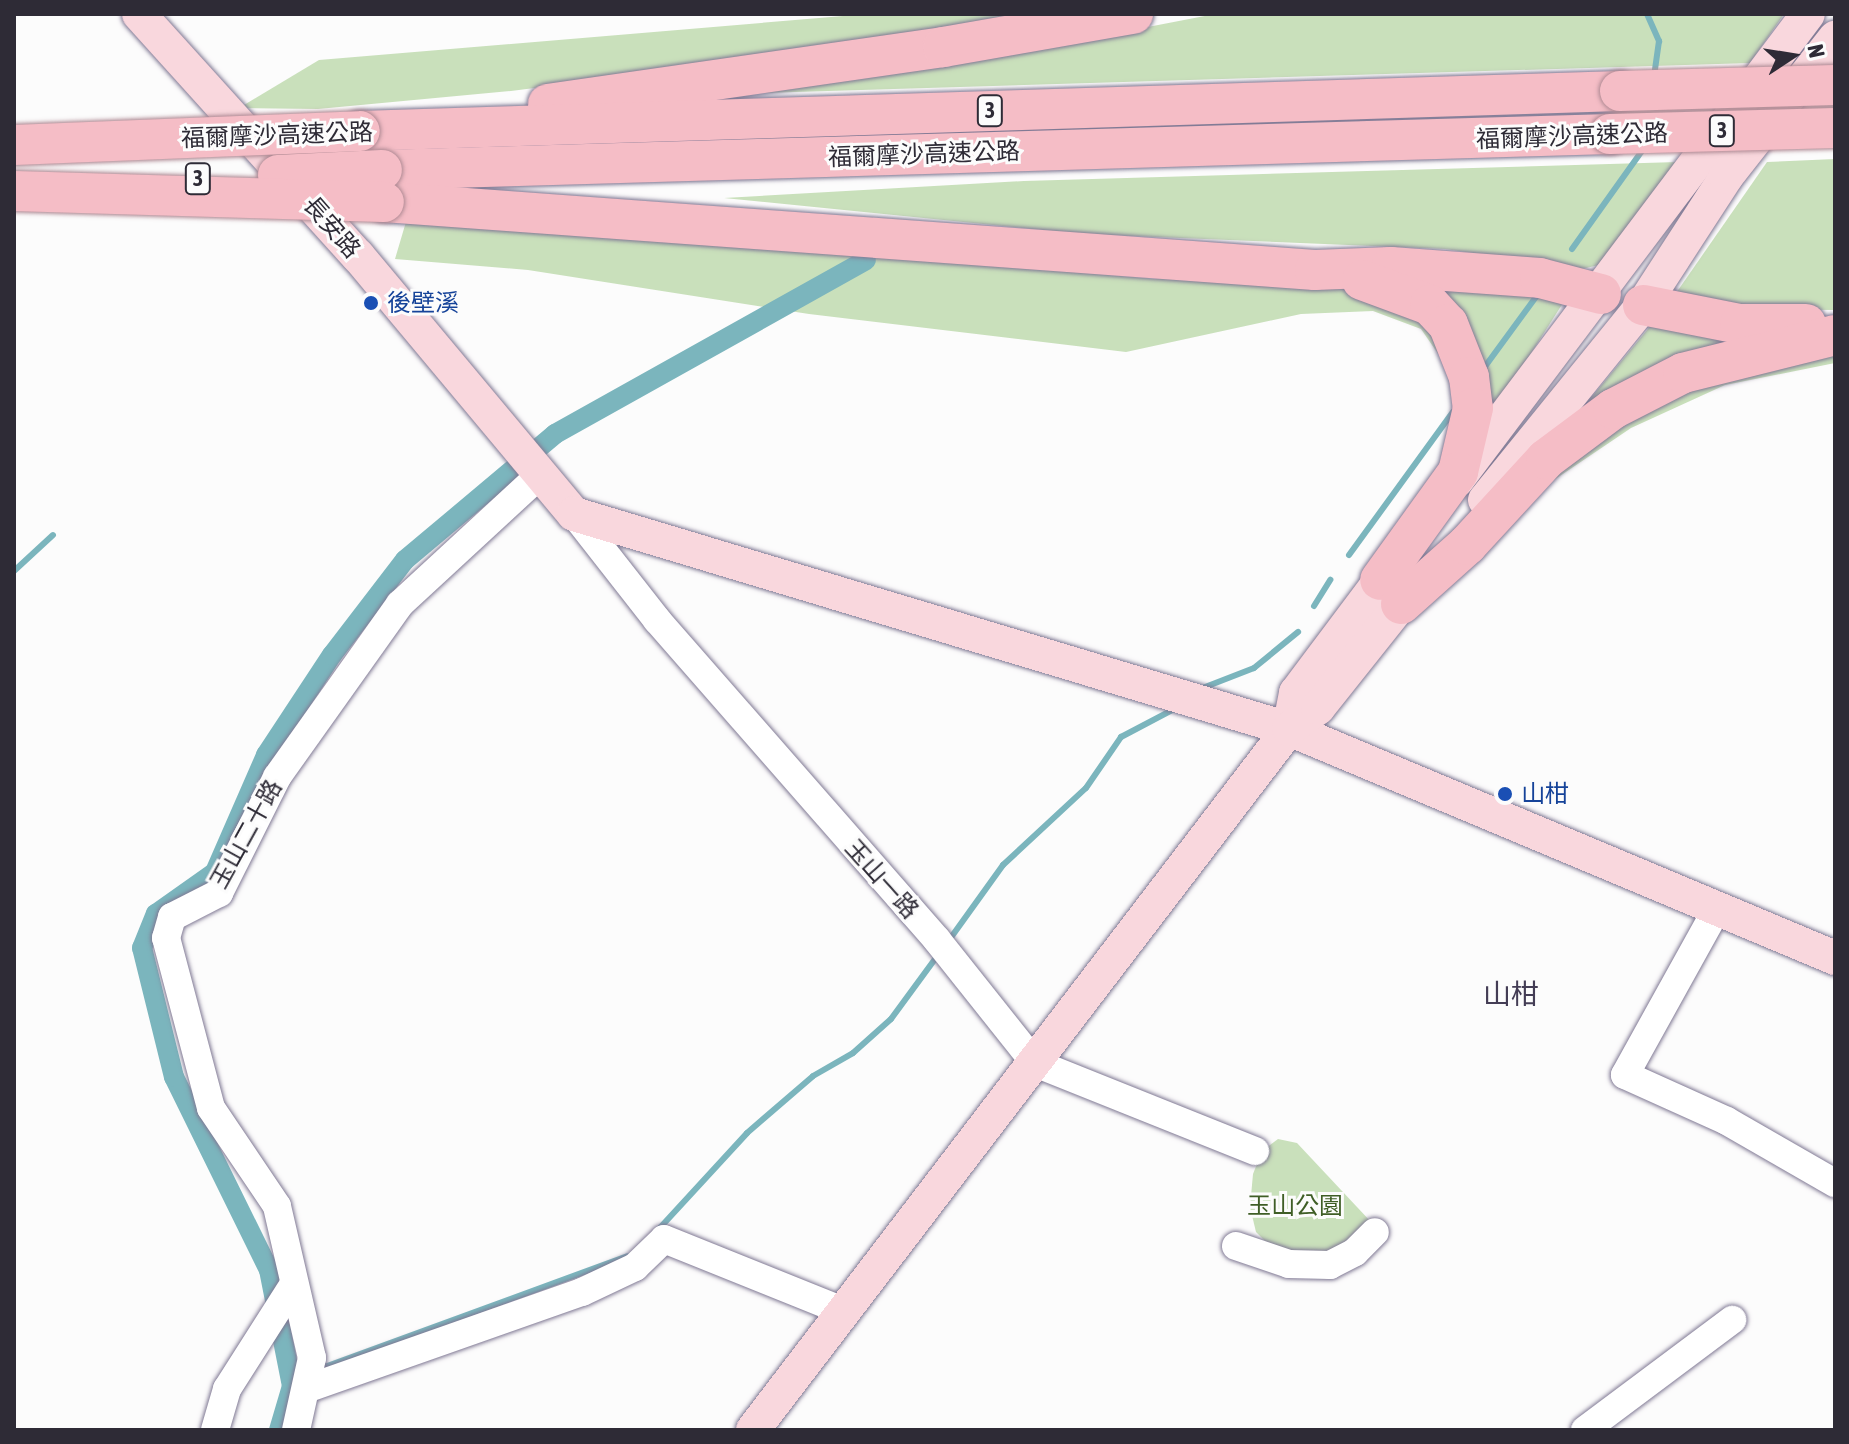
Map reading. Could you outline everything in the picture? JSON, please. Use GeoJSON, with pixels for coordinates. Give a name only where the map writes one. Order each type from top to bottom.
{"type":"FeatureCollection","features":[{"type":"Feature","properties":{"kind":"highway"},"geometry":{"type":"LineString","coordinates":[[14,142],[221,124],[354,123],[539,105],[943,47],[1133,14]]}},
{"type":"Feature","properties":{"kind":"highway","name":"福爾摩沙高速公路"},"geometry":{"type":"LineString","coordinates":[[14,142],[354,123],[1835,85]]}},
{"type":"Feature","properties":{"kind":"highway","name":"福爾摩沙高速公路"},"geometry":{"type":"LineString","coordinates":[[383,186],[1610,134],[1835,128]]}},
{"type":"Feature","properties":{"kind":"highway"},"geometry":{"type":"LineString","coordinates":[[14,189],[383,186],[1315,270],[1388,285],[1430,305],[1448,324],[1469,377],[1473,408],[1458,472],[1390,592]]}},
{"type":"Feature","properties":{"kind":"highway"},"geometry":{"type":"LineString","coordinates":[[1315,270],[1391,267],[1540,278],[1601,294]]}},
{"type":"Feature","properties":{"kind":"highway"},"geometry":{"type":"LineString","coordinates":[[1643,305],[1740,324],[1835,325]]}},
{"type":"Feature","properties":{"kind":"highway"},"geometry":{"type":"LineString","coordinates":[[1390,592],[1467,545],[1546,459],[1613,409],[1683,373],[1835,335]]}},
{"type":"Feature","properties":{"kind":"main road","name":"長安路"},"geometry":{"type":"LineString","coordinates":[[139,14],[358,256],[516,449],[574,514]]}},
{"type":"Feature","properties":{"kind":"main road"},"geometry":{"type":"LineString","coordinates":[[753,1430],[1289,729],[1296,693],[1349,644],[1390,592],[1601,294],[1808,14]]}},
{"type":"Feature","properties":{"kind":"main road"},"geometry":{"type":"LineString","coordinates":[[1390,592],[1643,305],[1726,177],[1835,38]]}},
{"type":"Feature","properties":{"kind":"main road"},"geometry":{"type":"LineString","coordinates":[[1601,294],[1643,305]]}},
{"type":"Feature","properties":{"kind":"main road"},"geometry":{"type":"LineString","coordinates":[[574,514],[1289,729],[1835,958]]}},
{"type":"Feature","properties":{"kind":"main road"},"geometry":{"type":"LineString","coordinates":[[1204,701],[1261,706],[1349,644]]}},
{"type":"Feature","properties":{"kind":"main road"},"geometry":{"type":"LineString","coordinates":[[1349,644],[1332,718],[1334,734],[1353,757]]}},
{"type":"Feature","properties":{"kind":"street","name":"玉山二十路"},"geometry":{"type":"LineString","coordinates":[[296,1430],[310,1379],[277,1206],[211,1108],[166,938],[172,917],[219,893],[277,777],[400,604],[541,474]]}},
{"type":"Feature","properties":{"kind":"street","name":"玉山一路"},"geometry":{"type":"LineString","coordinates":[[574,514],[657,620],[943,948],[1035,1063],[1255,1151]]}},
{"type":"Feature","properties":{"kind":"street"},"geometry":{"type":"LineString","coordinates":[[1718,907],[1625,1075],[1727,1121],[1835,1183]]}},
{"type":"Feature","properties":{"kind":"street"},"geometry":{"type":"LineString","coordinates":[[1236,1246],[1289,1264],[1330,1265],[1355,1252],[1375,1232]]}},
{"type":"Feature","properties":{"kind":"street"},"geometry":{"type":"LineString","coordinates":[[310,1379],[582,1292],[635,1267],[664,1239],[843,1311]]}},
{"type":"Feature","properties":{"kind":"street"},"geometry":{"type":"LineString","coordinates":[[215,1430],[227,1389],[294,1284]]}},
{"type":"Feature","properties":{"kind":"street"},"geometry":{"type":"LineString","coordinates":[[1585,1430],[1732,1320]]}},
{"type":"Feature","properties":{"kind":"green space"},"geometry":{"type":"Polygon","coordinates":[[[867,14],[1027,14],[845,48],[511,91],[318,109],[239,108],[319,60],[867,14]]]}},
{"type":"Feature","properties":{"kind":"green space"},"geometry":{"type":"Polygon","coordinates":[[[1215,14],[1784,14],[1750,63],[731,94],[941,67],[1215,14]]]}},
{"type":"Feature","properties":{"kind":"green space"},"geometry":{"type":"Polygon","coordinates":[[[1835,159],[1835,310],[1723,309],[1674,296],[1767,162],[1835,159]]]}},
{"type":"Feature","properties":{"kind":"green space"},"geometry":{"type":"Polygon","coordinates":[[[1678,162],[1607,263],[1582,269],[1445,249],[1082,234],[724,198],[1024,181],[1678,162]]]}},
{"type":"Feature","properties":{"kind":"green space"},"geometry":{"type":"Polygon","coordinates":[[[408,215],[1155,279],[1308,279],[1382,293],[1423,314],[1443,361],[1421,329],[1373,311],[1301,314],[1126,352],[809,314],[528,270],[395,259],[408,215]]]}},
{"type":"Feature","properties":{"kind":"green space"},"geometry":{"type":"Polygon","coordinates":[[[1425,290],[1570,292],[1474,443],[1425,290]]]}},
{"type":"Feature","properties":{"kind":"green space"},"geometry":{"type":"Polygon","coordinates":[[[1652,324],[1760,342],[1567,427],[1652,324]]]}},
{"type":"Feature","properties":{"kind":"green space"},"geometry":{"type":"Polygon","coordinates":[[[1835,348],[1835,363],[1725,385],[1631,428],[1523,501],[1673,389],[1835,348]]]}},
{"type":"Feature","properties":{"kind":"green space","name":"玉山公園"},"geometry":{"type":"Polygon","coordinates":[[[1278,1139],[1297,1143],[1372,1223],[1345,1249],[1314,1257],[1272,1248],[1256,1232],[1250,1207],[1253,1174],[1262,1151],[1278,1139]]]}},
{"type":"Feature","properties":{"kind":"waterway"},"geometry":{"type":"LineString","coordinates":[[1647,14],[1659,41],[1654,78]]}},
{"type":"Feature","properties":{"kind":"waterway"},"geometry":{"type":"LineString","coordinates":[[1572,249],[1644,148]]}},
{"type":"Feature","properties":{"kind":"waterway"},"geometry":{"type":"LineString","coordinates":[[279,1430],[292,1386],[269,1270],[174,1077],[142,948],[156,914],[215,872],[266,755],[332,655],[405,560],[555,434],[866,260]]}},
{"type":"Feature","properties":{"kind":"waterway"},"geometry":{"type":"LineString","coordinates":[[1481,372],[1538,294]]}},
{"type":"Feature","properties":{"kind":"waterway"},"geometry":{"type":"LineString","coordinates":[[1349,555],[1453,412]]}},
{"type":"Feature","properties":{"kind":"waterway"},"geometry":{"type":"LineString","coordinates":[[14,571],[53,535]]}},
{"type":"Feature","properties":{"kind":"waterway"},"geometry":{"type":"LineString","coordinates":[[1314,606],[1330,580]]}},
{"type":"Feature","properties":{"kind":"waterway"},"geometry":{"type":"LineString","coordinates":[[1200,689],[1254,668],[1298,632]]}},
{"type":"Feature","properties":{"kind":"waterway"},"geometry":{"type":"LineString","coordinates":[[947,943],[1003,865],[1086,788],[1121,737],[1176,708]]}},
{"type":"Feature","properties":{"kind":"waterway"},"geometry":{"type":"LineString","coordinates":[[657,1231],[747,1133],[813,1076],[853,1053],[891,1019],[938,955]]}},
{"type":"Feature","properties":{"kind":"waterway"},"geometry":{"type":"LineString","coordinates":[[319,1369],[627,1256]]}},
{"type":"Feature","properties":{"kind":"place","name":"後壁溪"},"geometry":{"type":"Point","coordinates":[371,303]}},
{"type":"Feature","properties":{"kind":"place","name":"山柑"},"geometry":{"type":"Point","coordinates":[1505,794]}},
{"type":"Feature","properties":{"kind":"district","name":"山柑"},"geometry":{"type":"Point","coordinates":[1511,994]}}]}
